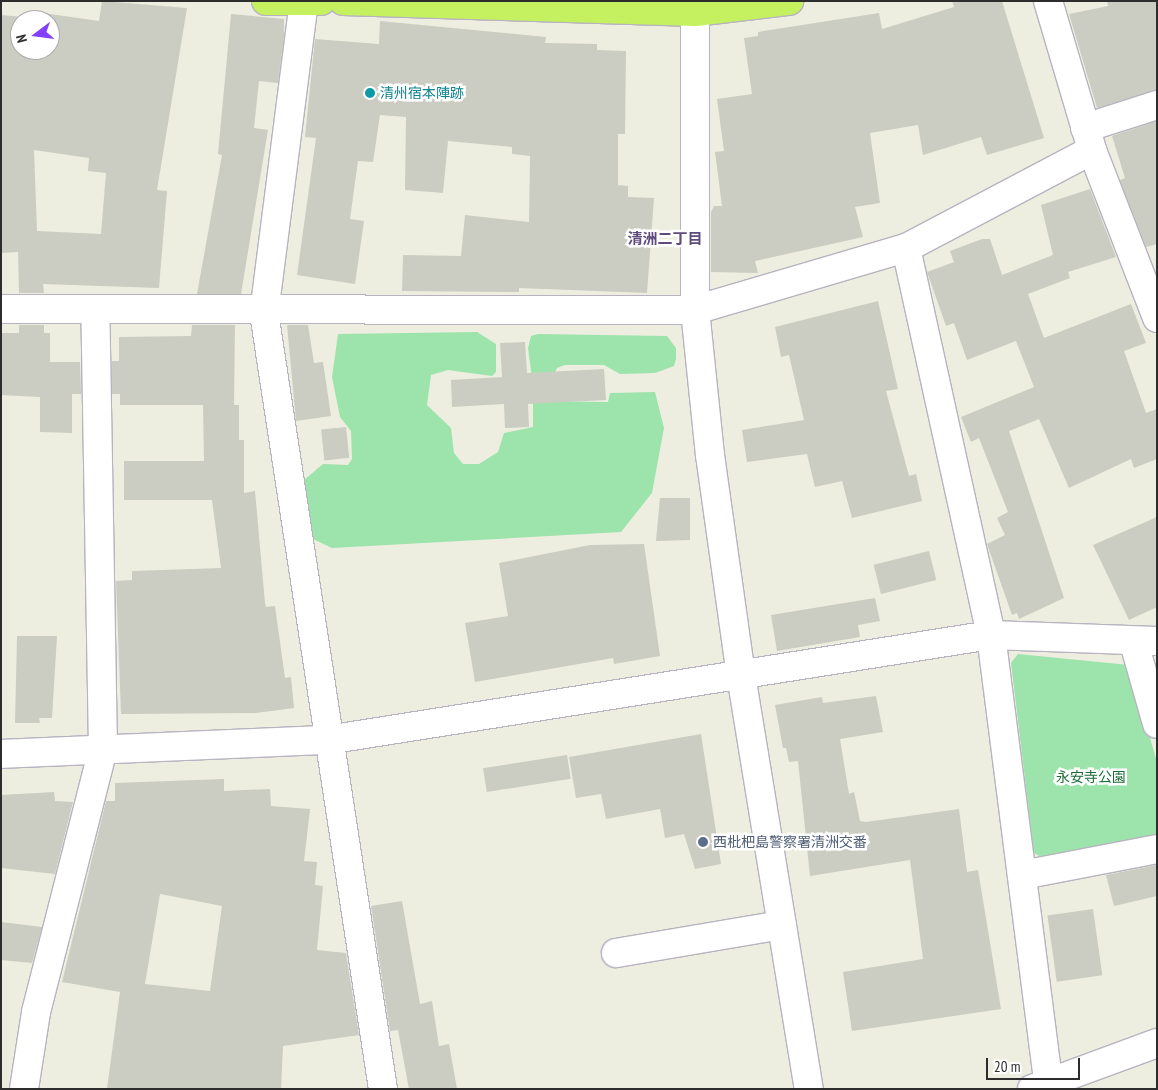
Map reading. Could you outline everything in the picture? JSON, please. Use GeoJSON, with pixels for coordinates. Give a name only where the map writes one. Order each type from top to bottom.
{"type":"FeatureCollection","features":[{"type":"Feature","properties":{"kind":"main road"},"geometry":{"type":"LineString","coordinates":[[266,1],[310,2]]}},
{"type":"Feature","properties":{"kind":"main road"},"geometry":{"type":"LineString","coordinates":[[343,1],[695,12],[789,1]]}},
{"type":"Feature","properties":{"kind":"street"},"geometry":{"type":"LineString","coordinates":[[1048,1],[1089,139],[1157,318]]}},
{"type":"Feature","properties":{"kind":"street"},"geometry":{"type":"LineString","coordinates":[[310,2],[264,313],[327,740],[382,1089]]}},
{"type":"Feature","properties":{"kind":"street"},"geometry":{"type":"LineString","coordinates":[[695,12],[694,310],[740,676],[809,1089]]}},
{"type":"Feature","properties":{"kind":"street"},"geometry":{"type":"LineString","coordinates":[[1,309],[264,313],[694,310],[906,248],[1089,139],[1157,105]]}},
{"type":"Feature","properties":{"kind":"street"},"geometry":{"type":"LineString","coordinates":[[906,248],[991,635],[1022,875],[1043,1088],[1157,1043]]}},
{"type":"Feature","properties":{"kind":"street"},"geometry":{"type":"LineString","coordinates":[[24,1089],[36,1012],[103,749],[95,310]]}},
{"type":"Feature","properties":{"kind":"street"},"geometry":{"type":"LineString","coordinates":[[1,754],[327,740],[991,635],[1145,642],[1157,724]]}},
{"type":"Feature","properties":{"kind":"street"},"geometry":{"type":"LineString","coordinates":[[1022,875],[1157,849]]}},
{"type":"Feature","properties":{"kind":"street"},"geometry":{"type":"LineString","coordinates":[[616,953],[782,925]]}},
{"type":"Feature","properties":{"kind":"green space"},"geometry":{"type":"Polygon","coordinates":[[[477,332],[496,344],[496,372],[492,376],[448,370],[431,375],[427,405],[451,428],[454,453],[463,464],[479,464],[498,452],[504,433],[533,427],[533,401],[608,402],[610,393],[655,392],[664,428],[652,493],[621,532],[332,548],[311,538],[304,480],[323,464],[348,465],[352,459],[351,431],[340,417],[332,377],[338,334],[477,332]]]}},
{"type":"Feature","properties":{"kind":"green space"},"geometry":{"type":"Polygon","coordinates":[[[538,334],[667,336],[676,348],[676,359],[674,366],[655,373],[620,374],[604,365],[565,365],[557,368],[553,377],[532,378],[528,348],[531,336],[538,334]]]}},
{"type":"Feature","properties":{"kind":"green space","name":"永安寺公園"},"geometry":{"type":"Polygon","coordinates":[[[1018,654],[1129,665],[1157,762],[1157,838],[1047,860],[1034,853],[1011,663],[1018,654]]]}},
{"type":"Feature","properties":{"kind":"building"},"geometry":{"type":"Polygon","coordinates":[[[102,1],[187,8],[157,190],[167,191],[159,288],[43,284],[44,293],[19,293],[18,252],[1,253],[1,15],[10,16],[10,60],[60,60],[60,15],[99,21],[102,1]],[[34,150],[37,231],[101,234],[106,173],[88,171],[89,158],[34,150]]]}},
{"type":"Feature","properties":{"kind":"building"},"geometry":{"type":"Polygon","coordinates":[[[952,1],[1002,1],[1044,138],[987,155],[981,137],[923,155],[918,125],[870,133],[880,203],[855,207],[863,237],[755,261],[758,273],[711,272],[711,212],[714,206],[722,206],[715,152],[724,151],[717,99],[752,94],[744,38],[758,36],[758,32],[879,13],[882,29],[954,7],[952,1]]]}},
{"type":"Feature","properties":{"kind":"building"},"geometry":{"type":"Polygon","coordinates":[[[1107,1],[1157,1],[1157,90],[1097,108],[1069,14],[1108,6],[1107,1]]]}},
{"type":"Feature","properties":{"kind":"building"},"geometry":{"type":"Polygon","coordinates":[[[231,14],[284,19],[284,37],[278,83],[259,81],[254,128],[268,130],[241,294],[197,294],[222,155],[218,154],[231,14]]]}},
{"type":"Feature","properties":{"kind":"building"},"geometry":{"type":"Polygon","coordinates":[[[380,21],[546,37],[545,43],[597,44],[597,50],[626,51],[625,134],[618,134],[618,185],[628,186],[628,197],[654,198],[647,293],[519,288],[519,292],[402,291],[403,255],[461,256],[465,215],[529,222],[530,156],[512,154],[512,147],[448,141],[443,193],[405,190],[406,117],[380,115],[373,162],[358,161],[350,219],[364,221],[355,284],[297,275],[316,138],[305,137],[315,39],[379,44],[380,21]]]}},
{"type":"Feature","properties":{"kind":"building"},"geometry":{"type":"Polygon","coordinates":[[[1157,121],[1157,244],[1146,247],[1120,180],[1125,178],[1112,136],[1157,121]]]}},
{"type":"Feature","properties":{"kind":"building"},"geometry":{"type":"Polygon","coordinates":[[[1090,189],[1116,257],[1068,272],[1070,278],[1028,294],[1044,338],[1131,304],[1146,343],[1124,351],[1146,413],[1157,409],[1157,459],[1134,468],[1131,459],[1069,488],[1039,419],[1009,431],[1064,598],[1019,619],[1017,613],[1012,615],[987,544],[1005,535],[997,518],[1008,512],[979,438],[971,442],[961,417],[1034,387],[1016,341],[967,360],[954,323],[946,326],[927,272],[954,262],[950,251],[982,239],[990,239],[1002,275],[1053,255],[1041,205],[1090,189]]]}},
{"type":"Feature","properties":{"kind":"building"},"geometry":{"type":"Polygon","coordinates":[[[878,301],[898,389],[886,391],[909,476],[916,474],[922,501],[852,518],[842,481],[815,487],[807,454],[747,462],[742,430],[804,420],[789,355],[781,357],[775,327],[878,301]]]}},
{"type":"Feature","properties":{"kind":"building"},"geometry":{"type":"Polygon","coordinates":[[[19,325],[44,325],[44,333],[50,333],[50,362],[80,362],[81,394],[72,394],[72,433],[40,432],[40,397],[1,395],[1,333],[19,333],[19,325]]]}},
{"type":"Feature","properties":{"kind":"building"},"geometry":{"type":"Polygon","coordinates":[[[192,325],[235,325],[234,405],[239,405],[239,440],[244,440],[244,493],[255,491],[265,603],[266,607],[275,606],[285,678],[291,677],[294,708],[256,713],[121,714],[116,581],[132,580],[132,571],[221,568],[212,500],[124,500],[124,461],[204,461],[203,405],[120,405],[120,394],[112,394],[112,361],[119,361],[119,337],[191,336],[192,325]]]}},
{"type":"Feature","properties":{"kind":"building"},"geometry":{"type":"Polygon","coordinates":[[[287,325],[308,325],[314,363],[323,362],[331,416],[296,421],[287,325]]]}},
{"type":"Feature","properties":{"kind":"building"},"geometry":{"type":"Polygon","coordinates":[[[525,342],[527,373],[604,369],[606,400],[528,404],[529,427],[505,428],[504,404],[452,407],[451,380],[502,377],[500,343],[525,342]]]}},
{"type":"Feature","properties":{"kind":"building"},"geometry":{"type":"Polygon","coordinates":[[[346,427],[349,458],[324,460],[321,430],[346,427]]]}},
{"type":"Feature","properties":{"kind":"building"},"geometry":{"type":"Polygon","coordinates":[[[660,498],[690,498],[690,540],[656,541],[660,498]]]}},
{"type":"Feature","properties":{"kind":"building"},"geometry":{"type":"Polygon","coordinates":[[[1157,517],[1157,607],[1129,620],[1093,545],[1157,517]]]}},
{"type":"Feature","properties":{"kind":"building"},"geometry":{"type":"Polygon","coordinates":[[[644,544],[660,656],[614,664],[613,658],[475,682],[465,623],[508,616],[499,563],[590,545],[644,544]]]}},
{"type":"Feature","properties":{"kind":"building"},"geometry":{"type":"Polygon","coordinates":[[[929,551],[936,580],[881,594],[874,565],[929,551]]]}},
{"type":"Feature","properties":{"kind":"building"},"geometry":{"type":"Polygon","coordinates":[[[875,598],[880,621],[858,625],[860,637],[777,651],[771,615],[875,598]]]}},
{"type":"Feature","properties":{"kind":"building"},"geometry":{"type":"Polygon","coordinates":[[[17,636],[57,636],[52,718],[39,718],[40,723],[15,723],[17,636]]]}},
{"type":"Feature","properties":{"kind":"building"},"geometry":{"type":"Polygon","coordinates":[[[876,696],[883,732],[840,739],[849,794],[854,792],[860,821],[866,822],[959,809],[967,872],[978,870],[1001,1009],[852,1031],[843,972],[923,959],[910,860],[810,876],[798,761],[789,762],[786,748],[783,748],[775,705],[822,697],[823,703],[876,696]]]}},
{"type":"Feature","properties":{"kind":"building"},"geometry":{"type":"Polygon","coordinates":[[[701,734],[721,864],[695,869],[684,834],[665,838],[660,809],[606,819],[601,794],[576,798],[569,757],[701,734]]]}},
{"type":"Feature","properties":{"kind":"building"},"geometry":{"type":"Polygon","coordinates":[[[567,755],[571,779],[487,792],[483,768],[567,755]]]}},
{"type":"Feature","properties":{"kind":"building"},"geometry":{"type":"Polygon","coordinates":[[[224,779],[224,791],[270,789],[271,806],[310,809],[304,861],[317,862],[315,885],[323,886],[317,950],[346,953],[359,1035],[283,1046],[281,1089],[107,1089],[120,992],[62,982],[106,801],[115,801],[115,783],[224,779]],[[160,894],[145,984],[210,991],[222,906],[160,894]]]}},
{"type":"Feature","properties":{"kind":"building"},"geometry":{"type":"Polygon","coordinates":[[[54,792],[55,801],[73,802],[55,874],[1,868],[1,795],[54,792]]]}},
{"type":"Feature","properties":{"kind":"building"},"geometry":{"type":"Polygon","coordinates":[[[1157,865],[1157,896],[1114,906],[1106,875],[1157,865]]]}},
{"type":"Feature","properties":{"kind":"building"},"geometry":{"type":"Polygon","coordinates":[[[402,901],[420,1004],[432,1001],[439,1046],[449,1044],[457,1089],[409,1089],[398,1030],[390,1031],[371,906],[402,901]]]}},
{"type":"Feature","properties":{"kind":"building"},"geometry":{"type":"Polygon","coordinates":[[[1093,909],[1102,975],[1057,982],[1047,915],[1093,909]]]}},
{"type":"Feature","properties":{"kind":"building"},"geometry":{"type":"Polygon","coordinates":[[[1,922],[42,927],[32,963],[1,960],[1,922]]]}},
{"type":"Feature","properties":{"kind":"place","name":"清州宿本陣跡"},"geometry":{"type":"Point","coordinates":[370,93]}},
{"type":"Feature","properties":{"kind":"place","name":"西枇杷島警察署清洲交番"},"geometry":{"type":"Point","coordinates":[703,842]}},
{"type":"Feature","properties":{"kind":"district","name":"清洲二丁目"},"geometry":{"type":"Point","coordinates":[665,239]}}]}
